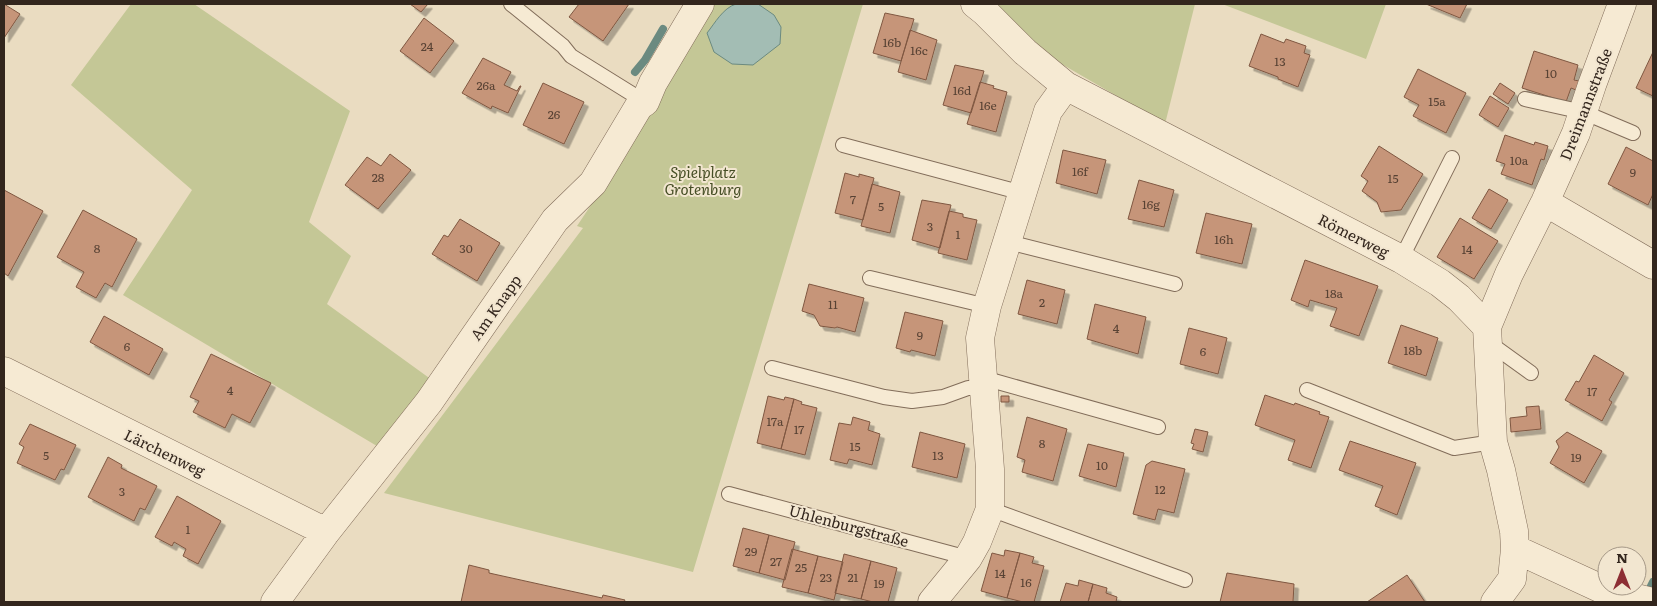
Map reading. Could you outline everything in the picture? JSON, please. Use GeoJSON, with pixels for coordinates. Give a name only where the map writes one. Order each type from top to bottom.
{"type":"FeatureCollection","features":[{"type":"Feature","properties":{"kind":"street","name":"Am Knapp"},"geometry":{"type":"LineString","coordinates":[[275,602],[326,532],[429,402],[555,220],[593,183],[639,106],[645,102],[653,84],[700,4]]}},
{"type":"Feature","properties":{"kind":"street","name":"Römerweg"},"geometry":{"type":"LineString","coordinates":[[975,4],[1025,52],[1066,86],[1401,259],[1440,283],[1459,298],[1488,334]]}},
{"type":"Feature","properties":{"kind":"street","name":"Dreimannstraße"},"geometry":{"type":"LineString","coordinates":[[1488,334],[1509,274],[1545,202],[1576,133],[1622,4]]}},
{"type":"Feature","properties":{"kind":"street"},"geometry":{"type":"LineString","coordinates":[[932,602],[968,558],[977,542],[990,509],[990,469],[980,338],[987,306],[1048,111],[1066,86]]}},
{"type":"Feature","properties":{"kind":"street"},"geometry":{"type":"LineString","coordinates":[[1545,202],[1653,265]]}},
{"type":"Feature","properties":{"kind":"street"},"geometry":{"type":"LineString","coordinates":[[1488,334],[1492,442],[1514,532],[1515,549],[1512,579],[1495,602]]}},
{"type":"Feature","properties":{"kind":"street","name":"Lärchenweg"},"geometry":{"type":"LineString","coordinates":[[4,371],[326,532]]}},
{"type":"Feature","properties":{"kind":"street"},"geometry":{"type":"LineString","coordinates":[[1515,549],[1604,590],[1653,602]]}},
{"type":"Feature","properties":{"kind":"lane"},"geometry":{"type":"LineString","coordinates":[[511,4],[563,46],[571,56],[645,102]]}},
{"type":"Feature","properties":{"kind":"lane"},"geometry":{"type":"LineString","coordinates":[[1525,99],[1583,112],[1633,133]]}},
{"type":"Feature","properties":{"kind":"lane"},"geometry":{"type":"LineString","coordinates":[[843,145],[1023,193]]}},
{"type":"Feature","properties":{"kind":"lane"},"geometry":{"type":"LineString","coordinates":[[1401,259],[1452,158]]}},
{"type":"Feature","properties":{"kind":"lane"},"geometry":{"type":"LineString","coordinates":[[1008,242],[1175,284]]}},
{"type":"Feature","properties":{"kind":"lane"},"geometry":{"type":"LineString","coordinates":[[870,278],[987,306]]}},
{"type":"Feature","properties":{"kind":"lane"},"geometry":{"type":"LineString","coordinates":[[1488,334],[1531,372]]}},
{"type":"Feature","properties":{"kind":"lane"},"geometry":{"type":"LineString","coordinates":[[772,368],[884,398],[912,401],[943,397],[994,381],[1158,427]]}},
{"type":"Feature","properties":{"kind":"lane"},"geometry":{"type":"LineString","coordinates":[[1307,390],[1454,448],[1492,442]]}},
{"type":"Feature","properties":{"kind":"lane","name":"Uhlenburgstraße"},"geometry":{"type":"LineString","coordinates":[[730,494],[968,558]]}},
{"type":"Feature","properties":{"kind":"lane"},"geometry":{"type":"LineString","coordinates":[[990,509],[1185,580]]}},
{"type":"Feature","properties":{"kind":"green space"},"geometry":{"type":"Polygon","coordinates":[[[131,4],[194,4],[350,111],[309,222],[351,256],[327,304],[432,380],[382,449],[123,295],[192,190],[71,85],[131,4]]]}},
{"type":"Feature","properties":{"kind":"green space","name":"Spielplatz Grotenburg"},"geometry":{"type":"Polygon","coordinates":[[[710,4],[863,4],[693,572],[384,493],[583,228],[577,226],[599,193],[710,4]]]}},
{"type":"Feature","properties":{"kind":"green space"},"geometry":{"type":"Polygon","coordinates":[[[994,4],[1195,4],[1165,124],[1053,59],[994,4]]]}},
{"type":"Feature","properties":{"kind":"green space"},"geometry":{"type":"Polygon","coordinates":[[[1222,4],[1386,4],[1366,59],[1222,4]]]}},
{"type":"Feature","properties":{"kind":"water"},"geometry":{"type":"Polygon","coordinates":[[[736,4],[758,4],[774,15],[781,27],[780,44],[753,65],[732,64],[714,52],[707,33],[723,12],[736,4]]]}},
{"type":"Feature","properties":{"kind":"building"},"geometry":{"type":"Polygon","coordinates":[[[4,4],[20,14],[4,38],[4,4]]]}},
{"type":"Feature","properties":{"kind":"building"},"geometry":{"type":"Polygon","coordinates":[[[410,4],[428,4],[421,12],[410,4]]]}},
{"type":"Feature","properties":{"kind":"building"},"geometry":{"type":"Polygon","coordinates":[[[579,4],[629,4],[603,41],[569,17],[579,4]]]}},
{"type":"Feature","properties":{"kind":"building"},"geometry":{"type":"Polygon","coordinates":[[[1426,4],[1467,4],[1460,18],[1426,4]]]}},
{"type":"Feature","properties":{"kind":"building"},"geometry":{"type":"Polygon","coordinates":[[[885,13],[914,19],[901,61],[873,53],[885,13]]]}},
{"type":"Feature","properties":{"kind":"building"},"geometry":{"type":"Polygon","coordinates":[[[424,18],[454,41],[430,73],[400,51],[424,18]]]}},
{"type":"Feature","properties":{"kind":"building"},"geometry":{"type":"Polygon","coordinates":[[[910,30],[937,40],[926,80],[898,72],[910,30]]]}},
{"type":"Feature","properties":{"kind":"building"},"geometry":{"type":"Polygon","coordinates":[[[1261,34],[1284,43],[1286,39],[1306,46],[1304,53],[1310,55],[1298,87],[1249,66],[1261,34]]]}},
{"type":"Feature","properties":{"kind":"building"},"geometry":{"type":"Polygon","coordinates":[[[1534,51],[1578,65],[1574,80],[1579,81],[1576,90],[1571,88],[1566,102],[1522,88],[1534,51]]]}},
{"type":"Feature","properties":{"kind":"building"},"geometry":{"type":"Polygon","coordinates":[[[1653,52],[1653,96],[1636,88],[1653,52]]]}},
{"type":"Feature","properties":{"kind":"building"},"geometry":{"type":"Polygon","coordinates":[[[483,58],[511,72],[504,85],[517,91],[521,86],[508,113],[492,106],[491,109],[462,93],[483,58]]]}},
{"type":"Feature","properties":{"kind":"building"},"geometry":{"type":"Polygon","coordinates":[[[955,65],[984,71],[971,113],[943,105],[955,65]]]}},
{"type":"Feature","properties":{"kind":"building"},"geometry":{"type":"Polygon","coordinates":[[[1418,69],[1466,93],[1446,133],[1413,116],[1419,105],[1404,97],[1418,69]]]}},
{"type":"Feature","properties":{"kind":"building"},"geometry":{"type":"Polygon","coordinates":[[[980,82],[1007,92],[996,132],[967,124],[980,82]]]}},
{"type":"Feature","properties":{"kind":"building"},"geometry":{"type":"Polygon","coordinates":[[[543,83],[584,102],[564,144],[523,125],[543,83]]]}},
{"type":"Feature","properties":{"kind":"building"},"geometry":{"type":"Polygon","coordinates":[[[1500,83],[1515,93],[1508,104],[1493,94],[1500,83]]]}},
{"type":"Feature","properties":{"kind":"building"},"geometry":{"type":"Polygon","coordinates":[[[1490,96],[1509,108],[1498,127],[1479,115],[1490,96]]]}},
{"type":"Feature","properties":{"kind":"building"},"geometry":{"type":"Polygon","coordinates":[[[1505,135],[1534,145],[1535,142],[1548,146],[1544,160],[1541,159],[1532,185],[1501,174],[1505,164],[1496,161],[1505,135]]]}},
{"type":"Feature","properties":{"kind":"building"},"geometry":{"type":"Polygon","coordinates":[[[1379,146],[1423,174],[1401,210],[1381,212],[1377,202],[1362,191],[1368,181],[1361,176],[1379,146]]]}},
{"type":"Feature","properties":{"kind":"building"},"geometry":{"type":"Polygon","coordinates":[[[1626,147],[1653,161],[1653,194],[1648,205],[1608,184],[1626,147]]]}},
{"type":"Feature","properties":{"kind":"building"},"geometry":{"type":"Polygon","coordinates":[[[1063,150],[1106,160],[1097,194],[1056,183],[1063,150]]]}},
{"type":"Feature","properties":{"kind":"building"},"geometry":{"type":"Polygon","coordinates":[[[390,154],[411,170],[378,209],[345,185],[367,157],[381,166],[390,154]]]}},
{"type":"Feature","properties":{"kind":"building"},"geometry":{"type":"Polygon","coordinates":[[[845,173],[859,177],[859,174],[874,178],[863,220],[835,213],[845,173]]]}},
{"type":"Feature","properties":{"kind":"building"},"geometry":{"type":"Polygon","coordinates":[[[1139,180],[1174,190],[1164,227],[1128,219],[1139,180]]]}},
{"type":"Feature","properties":{"kind":"building"},"geometry":{"type":"Polygon","coordinates":[[[872,184],[900,192],[890,233],[861,226],[872,184]]]}},
{"type":"Feature","properties":{"kind":"building"},"geometry":{"type":"Polygon","coordinates":[[[1489,189],[1508,200],[1491,229],[1472,218],[1489,189]]]}},
{"type":"Feature","properties":{"kind":"building"},"geometry":{"type":"Polygon","coordinates":[[[4,190],[43,211],[8,276],[4,273],[4,190]]]}},
{"type":"Feature","properties":{"kind":"building"},"geometry":{"type":"Polygon","coordinates":[[[922,200],[951,205],[940,248],[912,240],[922,200]]]}},
{"type":"Feature","properties":{"kind":"building"},"geometry":{"type":"Polygon","coordinates":[[[83,210],[137,239],[112,287],[105,283],[96,298],[76,287],[84,272],[57,257],[83,210]]]}},
{"type":"Feature","properties":{"kind":"building"},"geometry":{"type":"Polygon","coordinates":[[[949,211],[977,220],[967,260],[938,253],[949,211]]]}},
{"type":"Feature","properties":{"kind":"building"},"geometry":{"type":"Polygon","coordinates":[[[1206,213],[1252,224],[1242,264],[1196,253],[1206,213]]]}},
{"type":"Feature","properties":{"kind":"building"},"geometry":{"type":"Polygon","coordinates":[[[1460,218],[1498,241],[1474,279],[1437,257],[1460,218]]]}},
{"type":"Feature","properties":{"kind":"building"},"geometry":{"type":"Polygon","coordinates":[[[460,219],[500,243],[477,281],[432,254],[444,235],[448,237],[460,219]]]}},
{"type":"Feature","properties":{"kind":"building"},"geometry":{"type":"Polygon","coordinates":[[[1305,260],[1378,286],[1359,336],[1330,326],[1337,308],[1310,300],[1308,307],[1291,300],[1305,260]]]}},
{"type":"Feature","properties":{"kind":"building"},"geometry":{"type":"Polygon","coordinates":[[[1027,280],[1065,290],[1057,324],[1018,314],[1027,280]]]}},
{"type":"Feature","properties":{"kind":"building"},"geometry":{"type":"Polygon","coordinates":[[[809,284],[864,298],[855,332],[837,327],[820,326],[814,315],[802,311],[809,284]]]}},
{"type":"Feature","properties":{"kind":"building"},"geometry":{"type":"Polygon","coordinates":[[[1095,304],[1146,317],[1138,354],[1087,339],[1095,304]]]}},
{"type":"Feature","properties":{"kind":"building"},"geometry":{"type":"Polygon","coordinates":[[[905,312],[943,321],[935,356],[896,348],[905,312]]]}},
{"type":"Feature","properties":{"kind":"building"},"geometry":{"type":"Polygon","coordinates":[[[104,316],[163,349],[149,375],[90,342],[104,316]]]}},
{"type":"Feature","properties":{"kind":"building"},"geometry":{"type":"Polygon","coordinates":[[[1401,325],[1438,338],[1426,376],[1388,363],[1401,325]]]}},
{"type":"Feature","properties":{"kind":"building"},"geometry":{"type":"Polygon","coordinates":[[[1189,328],[1227,338],[1218,374],[1180,364],[1189,328]]]}},
{"type":"Feature","properties":{"kind":"building"},"geometry":{"type":"Polygon","coordinates":[[[211,354],[271,383],[250,423],[232,414],[225,428],[193,412],[199,401],[190,397],[211,354]]]}},
{"type":"Feature","properties":{"kind":"building"},"geometry":{"type":"Polygon","coordinates":[[[1594,355],[1624,373],[1609,400],[1612,402],[1602,421],[1565,400],[1576,381],[1579,382],[1594,355]]]}},
{"type":"Feature","properties":{"kind":"building"},"geometry":{"type":"Polygon","coordinates":[[[1265,395],[1294,405],[1295,403],[1329,417],[1311,468],[1288,460],[1295,440],[1255,425],[1265,395]]]}},
{"type":"Feature","properties":{"kind":"building"},"geometry":{"type":"Polygon","coordinates":[[[768,396],[784,400],[785,397],[794,399],[781,449],[757,443],[768,396]]]}},
{"type":"Feature","properties":{"kind":"building"},"geometry":{"type":"Polygon","coordinates":[[[1001,396],[1009,396],[1009,402],[1001,402],[1001,396]]]}},
{"type":"Feature","properties":{"kind":"building"},"geometry":{"type":"Polygon","coordinates":[[[794,399],[802,402],[801,404],[817,408],[805,455],[781,449],[794,399]]]}},
{"type":"Feature","properties":{"kind":"building"},"geometry":{"type":"Polygon","coordinates":[[[1539,406],[1541,429],[1511,432],[1510,418],[1527,416],[1526,407],[1539,406]]]}},
{"type":"Feature","properties":{"kind":"building"},"geometry":{"type":"Polygon","coordinates":[[[853,417],[870,422],[868,430],[880,434],[872,465],[849,459],[847,464],[830,460],[839,423],[851,425],[853,417]]]}},
{"type":"Feature","properties":{"kind":"building"},"geometry":{"type":"Polygon","coordinates":[[[1027,417],[1067,429],[1053,481],[1022,472],[1025,460],[1017,457],[1027,417]]]}},
{"type":"Feature","properties":{"kind":"building"},"geometry":{"type":"Polygon","coordinates":[[[30,424],[76,445],[64,470],[61,469],[55,480],[17,463],[24,447],[19,444],[30,424]]]}},
{"type":"Feature","properties":{"kind":"building"},"geometry":{"type":"Polygon","coordinates":[[[1195,429],[1208,432],[1203,452],[1192,449],[1194,444],[1191,443],[1195,429]]]}},
{"type":"Feature","properties":{"kind":"building"},"geometry":{"type":"Polygon","coordinates":[[[920,432],[965,444],[957,478],[912,467],[920,432]]]}},
{"type":"Feature","properties":{"kind":"building"},"geometry":{"type":"Polygon","coordinates":[[[1567,432],[1602,451],[1584,483],[1550,463],[1559,447],[1556,441],[1567,432]]]}},
{"type":"Feature","properties":{"kind":"building"},"geometry":{"type":"Polygon","coordinates":[[[1350,441],[1416,463],[1397,515],[1375,506],[1383,486],[1339,470],[1350,441]]]}},
{"type":"Feature","properties":{"kind":"building"},"geometry":{"type":"Polygon","coordinates":[[[1088,444],[1124,453],[1116,487],[1079,476],[1088,444]]]}},
{"type":"Feature","properties":{"kind":"building"},"geometry":{"type":"Polygon","coordinates":[[[108,457],[122,465],[121,468],[157,486],[145,510],[140,508],[134,521],[88,497],[108,457]]]}},
{"type":"Feature","properties":{"kind":"building"},"geometry":{"type":"Polygon","coordinates":[[[1152,461],[1185,469],[1174,513],[1158,509],[1155,520],[1133,514],[1146,465],[1152,461]]]}},
{"type":"Feature","properties":{"kind":"building"},"geometry":{"type":"Polygon","coordinates":[[[177,496],[221,521],[198,564],[183,556],[186,549],[174,542],[172,546],[155,537],[177,496]]]}},
{"type":"Feature","properties":{"kind":"building"},"geometry":{"type":"Polygon","coordinates":[[[743,528],[769,535],[759,573],[733,566],[743,528]]]}},
{"type":"Feature","properties":{"kind":"building"},"geometry":{"type":"Polygon","coordinates":[[[769,535],[795,542],[785,580],[759,573],[769,535]]]}},
{"type":"Feature","properties":{"kind":"building"},"geometry":{"type":"Polygon","coordinates":[[[792,549],[818,556],[808,593],[782,587],[792,549]]]}},
{"type":"Feature","properties":{"kind":"building"},"geometry":{"type":"Polygon","coordinates":[[[1005,550],[1020,553],[1007,598],[981,591],[992,553],[1004,556],[1005,550]]]}},
{"type":"Feature","properties":{"kind":"building"},"geometry":{"type":"Polygon","coordinates":[[[1020,553],[1034,557],[1032,563],[1044,566],[1034,602],[1023,602],[1007,598],[1020,553]]]}},
{"type":"Feature","properties":{"kind":"building"},"geometry":{"type":"Polygon","coordinates":[[[844,554],[871,561],[861,599],[835,593],[844,554]]]}},
{"type":"Feature","properties":{"kind":"building"},"geometry":{"type":"Polygon","coordinates":[[[818,556],[843,562],[834,600],[808,593],[818,556]]]}},
{"type":"Feature","properties":{"kind":"building"},"geometry":{"type":"Polygon","coordinates":[[[871,561],[897,568],[888,602],[873,602],[861,599],[871,561]]]}},
{"type":"Feature","properties":{"kind":"building"},"geometry":{"type":"Polygon","coordinates":[[[469,565],[489,570],[489,573],[602,598],[603,595],[625,600],[624,602],[461,602],[469,565]]]}},
{"type":"Feature","properties":{"kind":"building"},"geometry":{"type":"Polygon","coordinates":[[[1227,573],[1294,584],[1293,602],[1220,602],[1227,573]]]}},
{"type":"Feature","properties":{"kind":"building"},"geometry":{"type":"Polygon","coordinates":[[[1407,575],[1425,602],[1367,602],[1407,575]]]}},
{"type":"Feature","properties":{"kind":"building"},"geometry":{"type":"Polygon","coordinates":[[[1079,580],[1093,584],[1088,602],[1060,602],[1066,583],[1078,586],[1079,580]]]}},
{"type":"Feature","properties":{"kind":"building"},"geometry":{"type":"Polygon","coordinates":[[[1093,584],[1107,588],[1106,593],[1117,597],[1116,602],[1088,602],[1093,584]]]}},
{"type":"Feature","properties":{"kind":"waterway"},"geometry":{"type":"LineString","coordinates":[[635,72],[645,60],[663,29]]}},
{"type":"Feature","properties":{"kind":"waterway"},"geometry":{"type":"LineString","coordinates":[[1651,586],[1653,582]]}}]}
